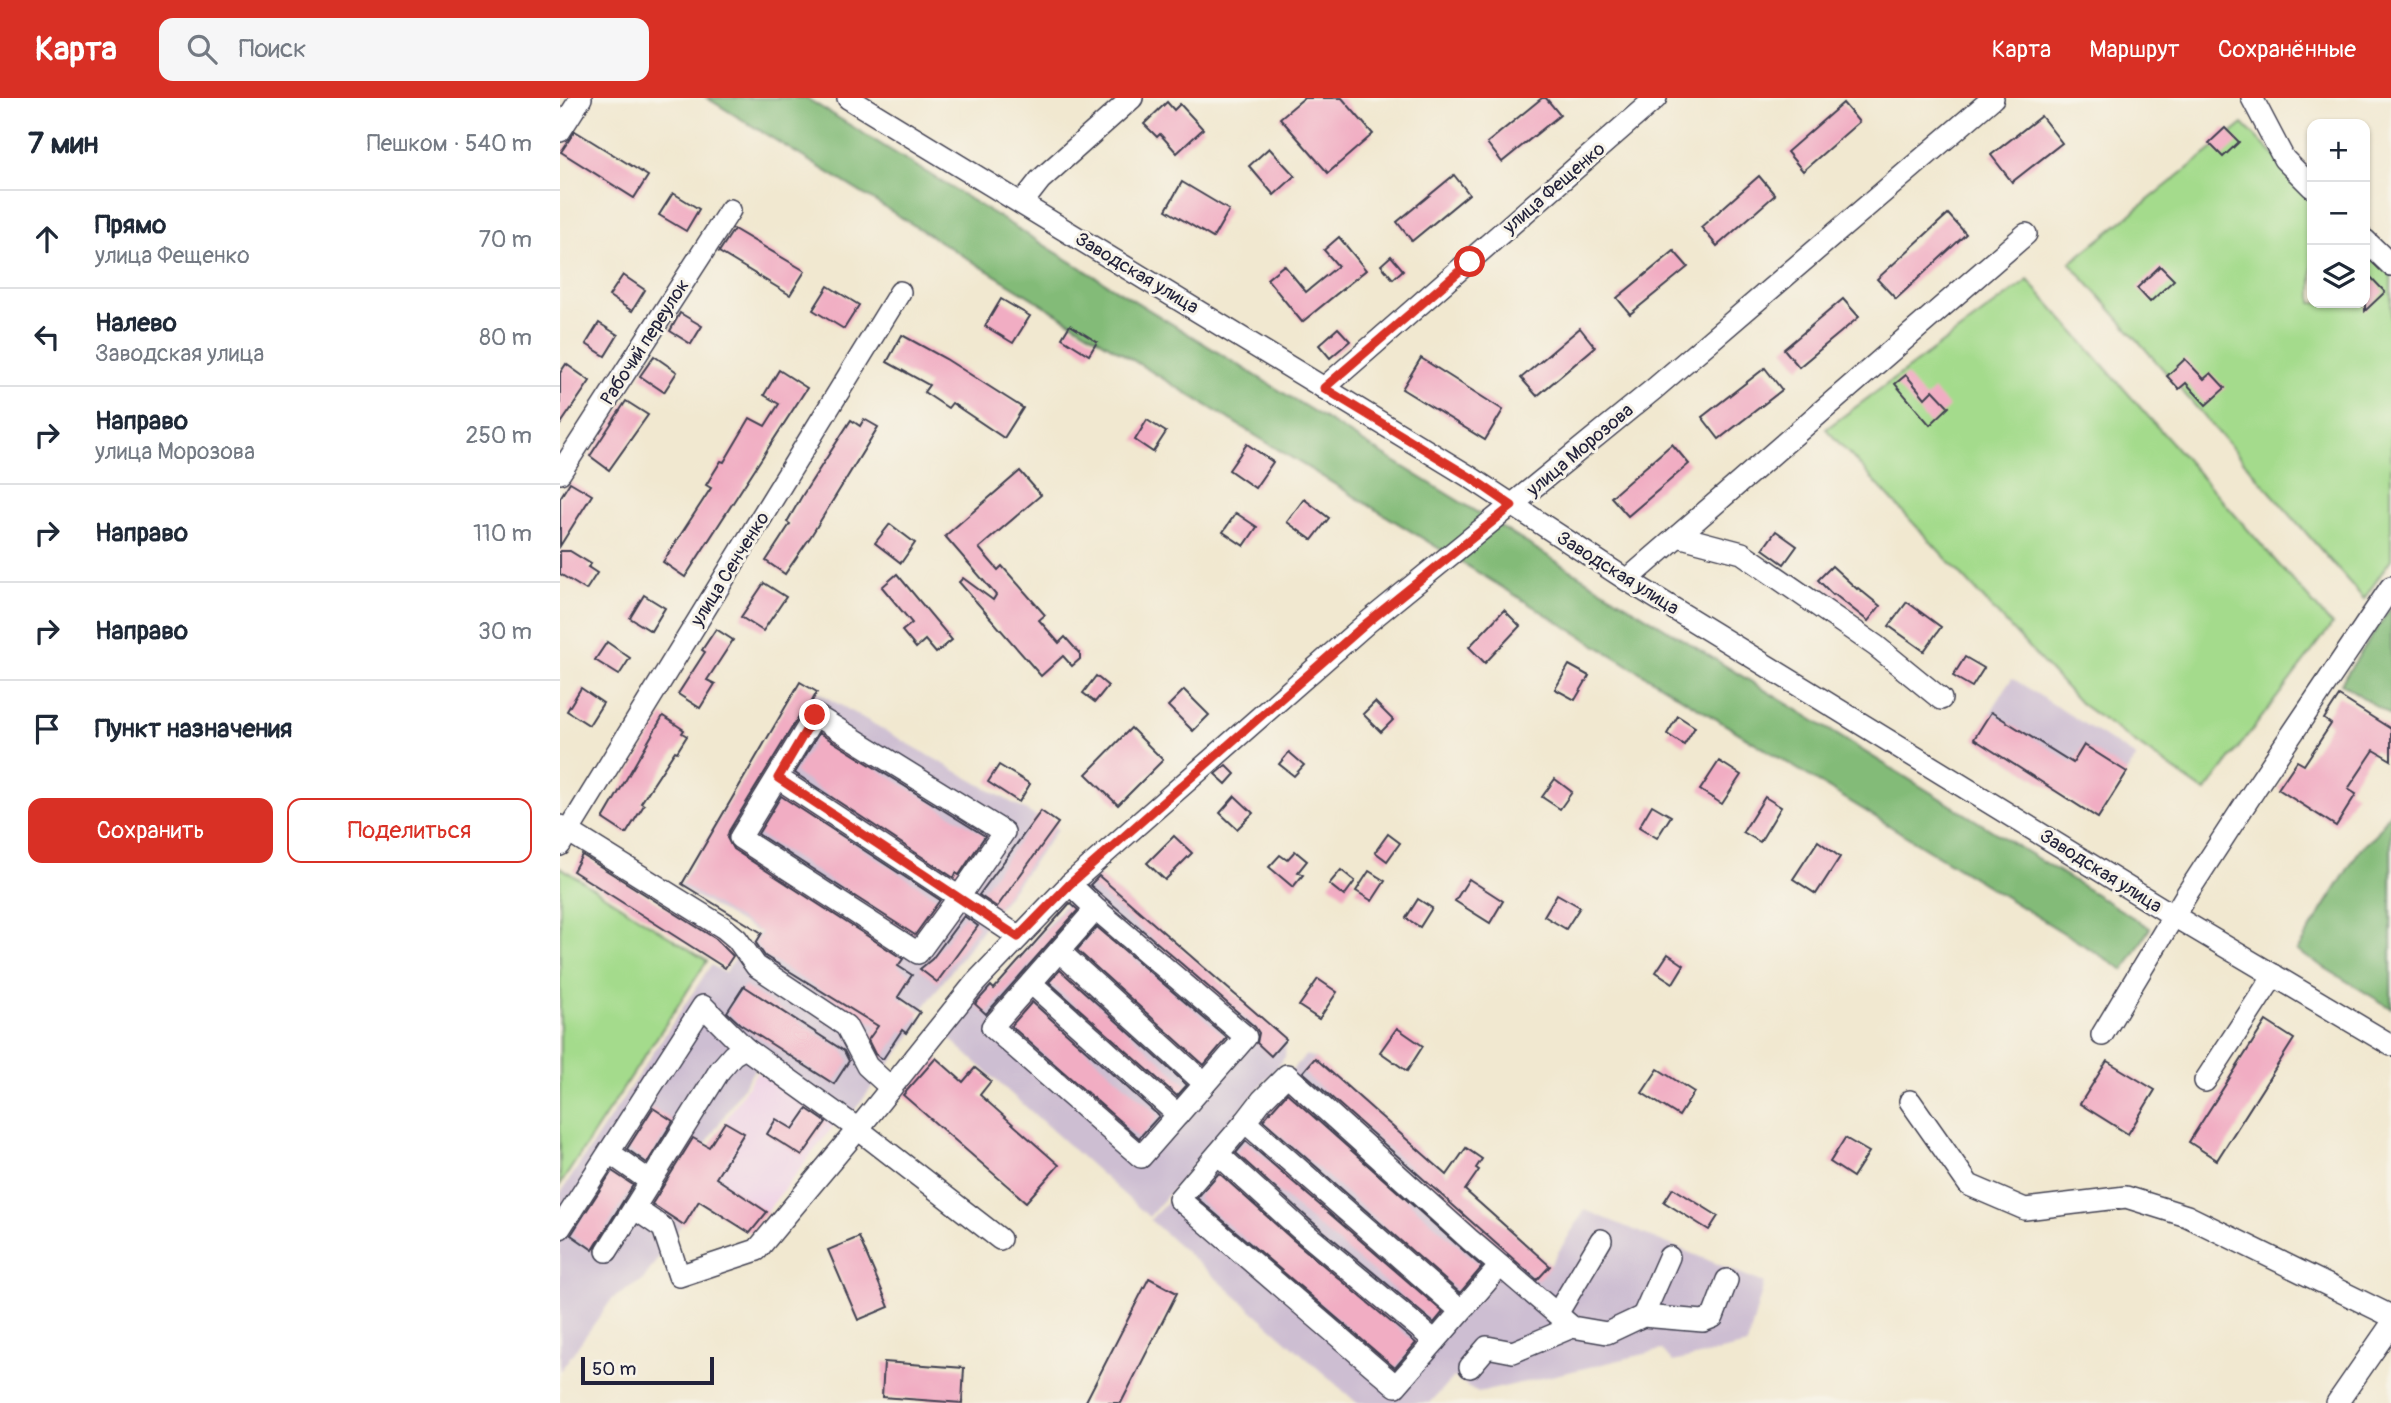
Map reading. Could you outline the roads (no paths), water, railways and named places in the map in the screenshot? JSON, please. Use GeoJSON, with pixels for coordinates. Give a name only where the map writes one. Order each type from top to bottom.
{"type":"FeatureCollection","features":[{"type":"Feature","properties":{"kind":"street"},"geometry":{"type":"LineString","coordinates":[[560,131],[582,98]]}},
{"type":"Feature","properties":{"kind":"street","name":"Заводская улица"},"geometry":{"type":"LineString","coordinates":[[848,98],[1470,477],[1627,580],[2174,916],[2391,1045]]}},
{"type":"Feature","properties":{"kind":"street"},"geometry":{"type":"LineString","coordinates":[[1022,203],[1040,180],[1132,98]]}},
{"type":"Feature","properties":{"kind":"street","name":"улица Фещенко"},"geometry":{"type":"LineString","coordinates":[[1324,388],[1656,98]]}},
{"type":"Feature","properties":{"kind":"street","name":"улица Морозова"},"geometry":{"type":"LineString","coordinates":[[634,1208],[663,1228],[679,1276],[757,1250],[984,974],[1070,884],[1368,622],[1654,389],[1993,98]]}},
{"type":"Feature","properties":{"kind":"street"},"geometry":{"type":"LineString","coordinates":[[2252,98],[2284,159],[2307,182]]}},
{"type":"Feature","properties":{"kind":"street","name":"Рабочий переулок"},"geometry":{"type":"LineString","coordinates":[[560,473],[730,210]]}},
{"type":"Feature","properties":{"kind":"street"},"geometry":{"type":"LineString","coordinates":[[1627,580],[2026,234]]}},
{"type":"Feature","properties":{"kind":"street"},"geometry":{"type":"LineString","coordinates":[[2370,245],[2391,265]]}},
{"type":"Feature","properties":{"kind":"street","name":"улица Сенченко"},"geometry":{"type":"LineString","coordinates":[[563,834],[900,292]]}},
{"type":"Feature","properties":{"kind":"street"},"geometry":{"type":"LineString","coordinates":[[1678,536],[1742,553],[1876,646],[1941,699]]}},
{"type":"Feature","properties":{"kind":"street"},"geometry":{"type":"LineString","coordinates":[[2102,1035],[2256,786],[2391,587]]}},
{"type":"Feature","properties":{"kind":"street"},"geometry":{"type":"LineString","coordinates":[[815,715],[1004,832],[959,897],[918,953],[740,838],[815,715]]}},
{"type":"Feature","properties":{"kind":"street"},"geometry":{"type":"LineString","coordinates":[[778,778],[1018,937]]}},
{"type":"Feature","properties":{"kind":"street"},"geometry":{"type":"LineString","coordinates":[[563,834],[724,928],[737,939],[756,966],[846,1026],[867,1066],[891,1088]]}},
{"type":"Feature","properties":{"kind":"street"},"geometry":{"type":"LineString","coordinates":[[1070,884],[1246,1038],[1141,1157],[992,1027],[1096,909]]}},
{"type":"Feature","properties":{"kind":"street"},"geometry":{"type":"LineString","coordinates":[[1059,951],[1205,1084]]}},
{"type":"Feature","properties":{"kind":"street"},"geometry":{"type":"LineString","coordinates":[[2205,1081],[2274,975]]}},
{"type":"Feature","properties":{"kind":"street"},"geometry":{"type":"LineString","coordinates":[[1031,983],[1178,1115]]}},
{"type":"Feature","properties":{"kind":"street"},"geometry":{"type":"LineString","coordinates":[[560,1228],[703,1006],[746,1048],[859,1129],[999,1239]]}},
{"type":"Feature","properties":{"kind":"street"},"geometry":{"type":"LineString","coordinates":[[607,1251],[720,1070],[733,1055],[746,1048]]}},
{"type":"Feature","properties":{"kind":"street"},"geometry":{"type":"LineString","coordinates":[[1500,1266],[1396,1386],[1179,1199],[1262,1100],[1287,1075],[1564,1320],[1607,1334],[1643,1316],[1703,1321],[1713,1317],[1727,1280]]}},
{"type":"Feature","properties":{"kind":"street"},"geometry":{"type":"LineString","coordinates":[[1910,1101],[1969,1185],[2025,1209],[2126,1197],[2187,1216],[2391,1316]]}},
{"type":"Feature","properties":{"kind":"street"},"geometry":{"type":"LineString","coordinates":[[1245,1122],[1461,1311]]}},
{"type":"Feature","properties":{"kind":"street"},"geometry":{"type":"LineString","coordinates":[[610,1153],[651,1182]]}},
{"type":"Feature","properties":{"kind":"street"},"geometry":{"type":"LineString","coordinates":[[1219,1154],[1300,1229],[1435,1341]]}},
{"type":"Feature","properties":{"kind":"street"},"geometry":{"type":"LineString","coordinates":[[1470,1367],[1486,1347],[1513,1352],[1564,1320],[1601,1240]]}},
{"type":"Feature","properties":{"kind":"street"},"geometry":{"type":"LineString","coordinates":[[1643,1316],[1669,1257]]}},
{"type":"Feature","properties":{"kind":"street"},"geometry":{"type":"LineString","coordinates":[[2337,1403],[2391,1325]]}}]}
